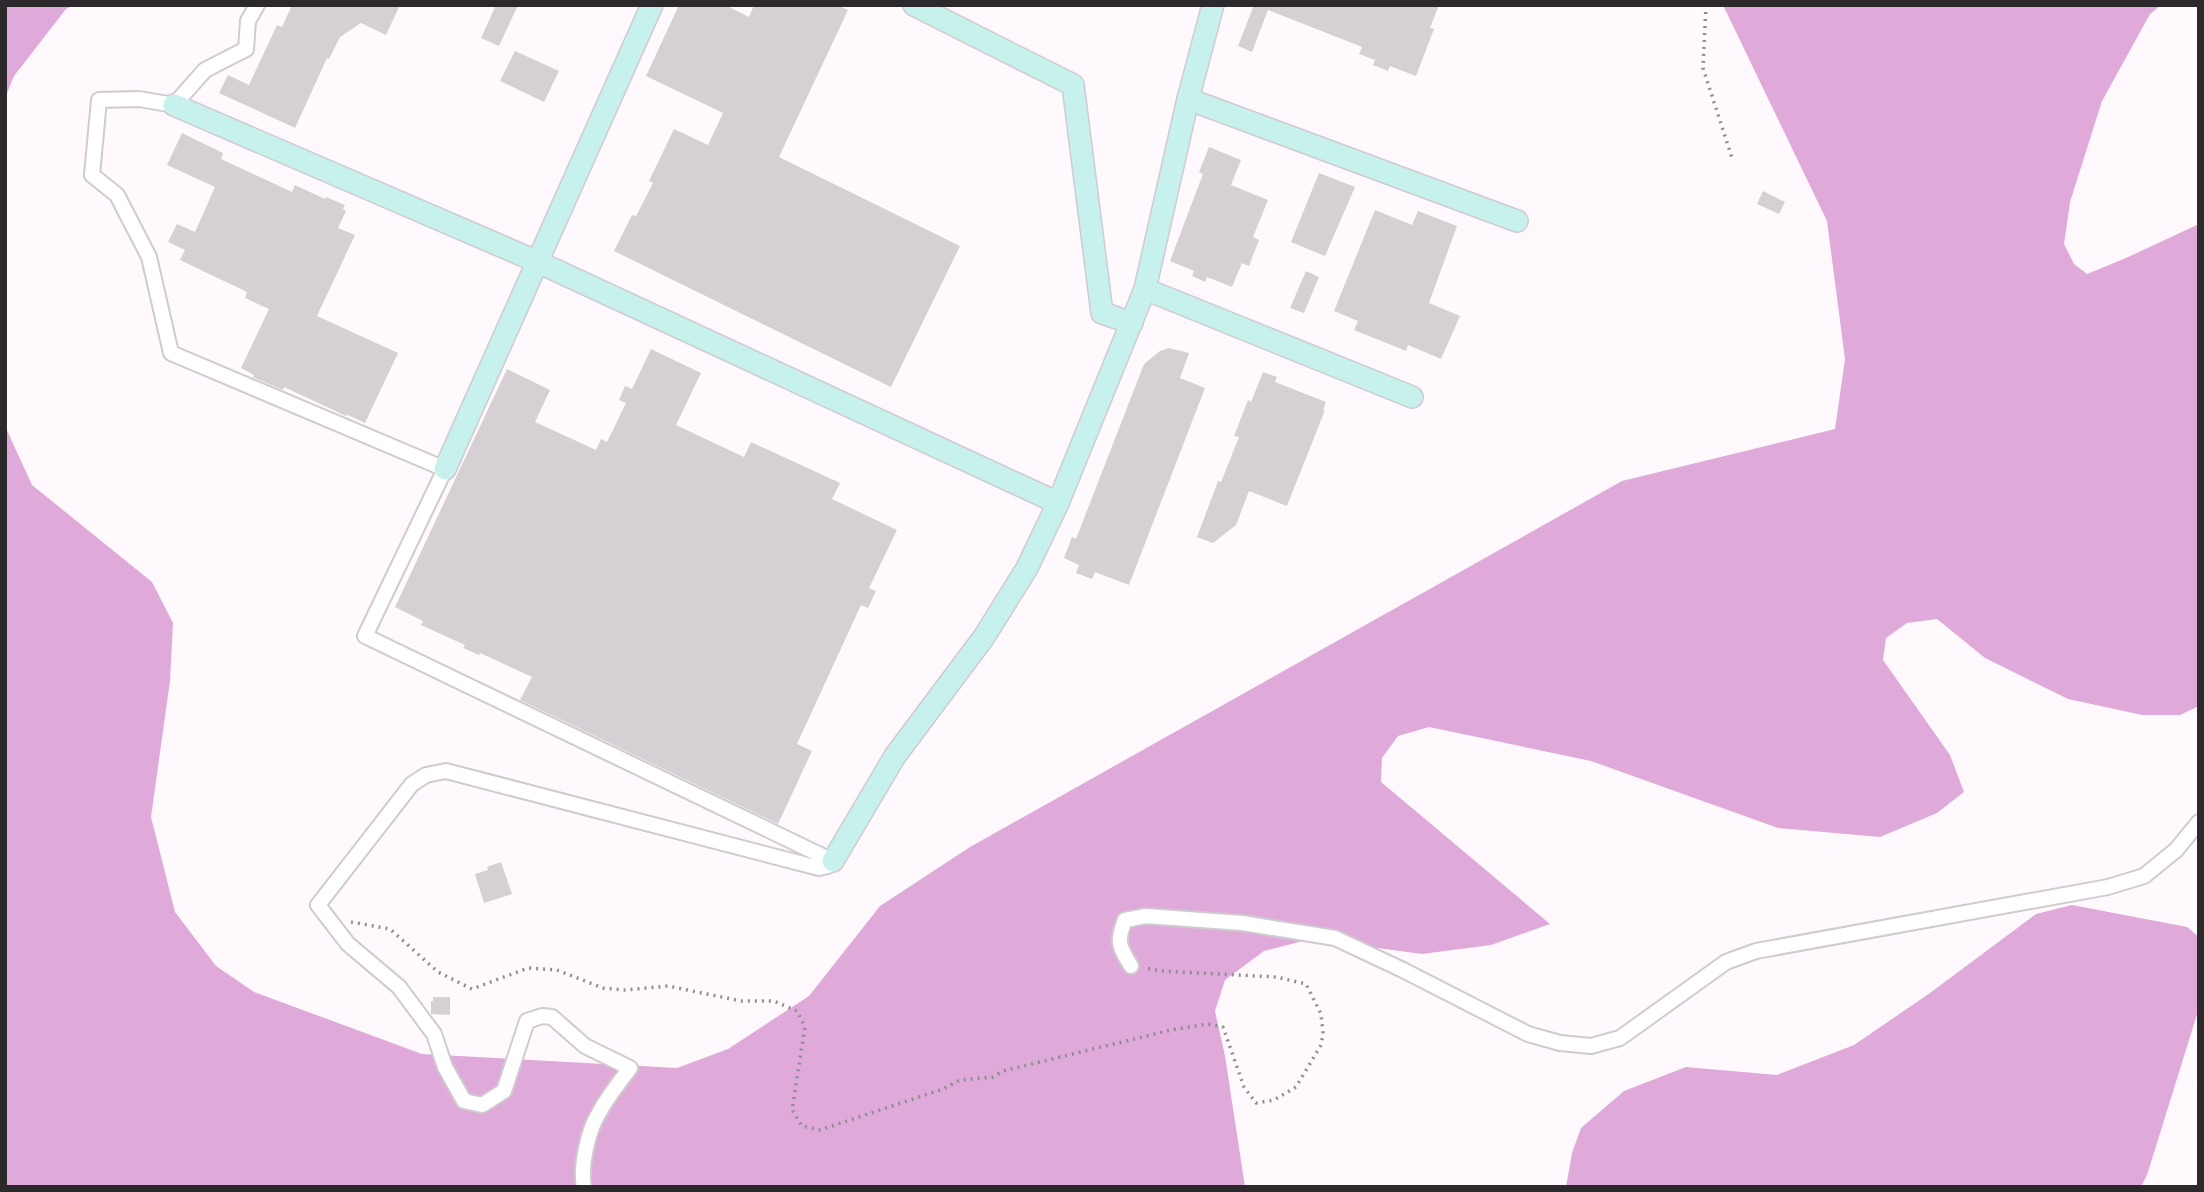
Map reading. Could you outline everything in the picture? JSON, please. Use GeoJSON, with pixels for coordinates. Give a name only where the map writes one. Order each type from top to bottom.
{"type":"FeatureCollection","features":[{"type":"Feature","properties":{"kind":"street"},"geometry":{"type":"LineString","coordinates":[[174,105],[205,70],[246,49],[248,21],[257,5]]}},
{"type":"Feature","properties":{"kind":"street"},"geometry":{"type":"LineString","coordinates":[[652,5],[445,469],[365,636],[833,860]]}},
{"type":"Feature","properties":{"kind":"street"},"geometry":{"type":"LineString","coordinates":[[914,5],[1073,85],[1102,313],[1132,323]]}},
{"type":"Feature","properties":{"kind":"street"},"geometry":{"type":"LineString","coordinates":[[584,1187],[582,1179],[586,1150],[597,1114],[630,1068],[585,1046],[552,1017],[542,1016],[527,1021],[504,1091],[482,1105],[464,1101],[445,1067],[434,1034],[399,987],[348,944],[318,905],[412,784],[426,775],[446,771],[819,868],[828,866],[895,756],[1006,603],[1027,568],[1058,503],[1144,289],[1188,99],[1213,5]]}},
{"type":"Feature","properties":{"kind":"street"},"geometry":{"type":"LineString","coordinates":[[445,469],[171,353],[149,257],[117,195],[92,175],[99,100],[139,99],[174,105],[538,262],[1058,503]]}},
{"type":"Feature","properties":{"kind":"street"},"geometry":{"type":"LineString","coordinates":[[1188,99],[1517,221]]}},
{"type":"Feature","properties":{"kind":"street"},"geometry":{"type":"LineString","coordinates":[[1144,289],[1412,397]]}},
{"type":"Feature","properties":{"kind":"street"},"geometry":{"type":"LineString","coordinates":[[1131,966],[1119,946],[1120,932],[1125,920],[1146,916],[1242,923],[1335,938],[1528,1034],[1560,1043],[1591,1046],[1620,1038],[1726,962],[1756,951],[2108,887],[2144,876],[2176,850],[2199,822]]}},
{"type":"Feature","properties":{"kind":"path"},"geometry":{"type":"LineString","coordinates":[[1706,5],[1703,68],[1733,160]]}},
{"type":"Feature","properties":{"kind":"path"},"geometry":{"type":"LineString","coordinates":[[351,922],[390,929],[438,972],[472,989],[528,968],[557,970],[603,988],[625,990],[668,986],[741,1002],[774,1001],[797,1011],[805,1027],[793,1110],[802,1126],[820,1130],[960,1080],[992,1077],[1158,1033],[1209,1024],[1223,1027],[1244,1087],[1256,1103],[1274,1100],[1296,1087],[1321,1045],[1321,1014],[1306,984],[1276,977],[1162,971],[1131,966]]}},
{"type":"Feature","properties":{"kind":"shaded area"},"geometry":{"type":"Polygon","coordinates":[[[5,5],[74,5],[66,9],[14,76],[5,98],[5,5]]]}},
{"type":"Feature","properties":{"kind":"shaded area"},"geometry":{"type":"Polygon","coordinates":[[[1723,5],[2161,5],[2150,14],[2102,101],[2070,202],[2064,244],[2074,264],[2087,274],[2199,224],[2199,706],[2180,715],[2142,715],[2068,699],[1985,658],[1937,619],[1907,623],[1886,638],[1883,660],[1950,755],[1964,792],[1937,813],[1880,837],[1778,828],[1591,761],[1429,727],[1398,736],[1382,758],[1381,782],[1550,924],[1491,945],[1422,954],[1311,939],[1264,951],[1225,980],[1215,1011],[1225,1056],[1245,1187],[5,1187],[5,426],[32,485],[152,582],[173,623],[170,681],[151,817],[175,912],[216,966],[254,992],[422,1054],[677,1068],[728,1049],[809,996],[880,906],[970,847],[1622,481],[1835,429],[1845,359],[1827,221],[1723,5]]]}},
{"type":"Feature","properties":{"kind":"shaded area"},"geometry":{"type":"Polygon","coordinates":[[[2072,905],[2187,927],[2199,937],[2199,1008],[2141,1187],[1566,1187],[1572,1153],[1581,1128],[1624,1091],[1686,1067],[1777,1075],[1854,1045],[1930,993],[2036,914],[2072,905]]]}},
{"type":"Feature","properties":{"kind":"building"},"geometry":{"type":"Polygon","coordinates":[[[292,5],[400,5],[386,35],[361,23],[340,37],[329,59],[327,58],[295,128],[219,93],[228,75],[249,85],[277,25],[282,27],[292,5]]]}},
{"type":"Feature","properties":{"kind":"building"},"geometry":{"type":"Polygon","coordinates":[[[496,5],[518,5],[499,46],[481,38],[496,5]]]}},
{"type":"Feature","properties":{"kind":"building"},"geometry":{"type":"Polygon","coordinates":[[[679,5],[725,5],[749,17],[754,5],[837,5],[848,10],[779,157],[960,246],[891,387],[614,251],[632,215],[636,216],[653,183],[649,181],[674,129],[708,145],[723,113],[646,76],[679,5]]]}},
{"type":"Feature","properties":{"kind":"building"},"geometry":{"type":"Polygon","coordinates":[[[1254,5],[1439,5],[1430,28],[1434,29],[1416,76],[1390,66],[1388,71],[1373,65],[1375,60],[1359,54],[1362,47],[1268,10],[1252,52],[1238,46],[1254,5]]]}},
{"type":"Feature","properties":{"kind":"building"},"geometry":{"type":"Polygon","coordinates":[[[515,51],[559,71],[544,102],[500,81],[515,51]]]}},
{"type":"Feature","properties":{"kind":"building"},"geometry":{"type":"Polygon","coordinates":[[[182,133],[223,153],[221,159],[292,192],[295,185],[345,205],[343,209],[346,211],[338,228],[355,235],[317,316],[398,353],[365,423],[284,387],[283,390],[253,377],[254,375],[241,368],[269,309],[245,298],[247,292],[180,260],[185,250],[168,242],[177,224],[195,232],[215,187],[167,165],[182,133]]]}},
{"type":"Feature","properties":{"kind":"building"},"geometry":{"type":"Polygon","coordinates":[[[1209,147],[1241,160],[1231,185],[1268,200],[1253,237],[1259,240],[1249,266],[1242,263],[1232,287],[1207,277],[1205,282],[1192,276],[1194,271],[1170,261],[1203,174],[1199,172],[1209,147]]]}},
{"type":"Feature","properties":{"kind":"building"},"geometry":{"type":"Polygon","coordinates":[[[1319,173],[1355,187],[1325,256],[1291,242],[1319,173]]]}},
{"type":"Feature","properties":{"kind":"building"},"geometry":{"type":"Polygon","coordinates":[[[1763,191],[1785,202],[1779,214],[1757,204],[1763,191]]]}},
{"type":"Feature","properties":{"kind":"building"},"geometry":{"type":"Polygon","coordinates":[[[1375,210],[1412,225],[1418,211],[1457,226],[1429,303],[1460,316],[1441,359],[1408,345],[1406,351],[1354,330],[1358,321],[1334,311],[1375,210]]]}},
{"type":"Feature","properties":{"kind":"building"},"geometry":{"type":"Polygon","coordinates":[[[1306,271],[1319,277],[1304,313],[1290,308],[1306,271]]]}},
{"type":"Feature","properties":{"kind":"building"},"geometry":{"type":"Polygon","coordinates":[[[1169,348],[1189,353],[1180,378],[1205,388],[1129,585],[1095,572],[1092,579],[1076,573],[1079,565],[1064,558],[1072,537],[1076,539],[1144,364],[1160,351],[1169,348]]]}},
{"type":"Feature","properties":{"kind":"building"},"geometry":{"type":"Polygon","coordinates":[[[651,349],[701,373],[676,425],[744,457],[751,442],[840,483],[832,499],[897,530],[869,588],[876,591],[868,608],[861,605],[797,744],[812,751],[778,824],[520,700],[532,677],[463,648],[465,645],[421,625],[423,621],[395,607],[507,369],[550,390],[535,422],[596,450],[601,439],[607,442],[626,403],[619,400],[625,386],[632,389],[651,349]]]}},
{"type":"Feature","properties":{"kind":"building"},"geometry":{"type":"Polygon","coordinates":[[[1263,372],[1277,377],[1275,382],[1326,402],[1325,410],[1287,506],[1249,491],[1236,525],[1213,543],[1197,537],[1218,481],[1221,482],[1239,437],[1234,436],[1248,400],[1251,402],[1263,372]]]}},
{"type":"Feature","properties":{"kind":"building"},"geometry":{"type":"Polygon","coordinates":[[[501,862],[512,894],[484,903],[475,874],[501,862]]]}},
{"type":"Feature","properties":{"kind":"building"},"geometry":{"type":"Polygon","coordinates":[[[433,997],[450,997],[450,1015],[431,1014],[433,997]]]}}]}
